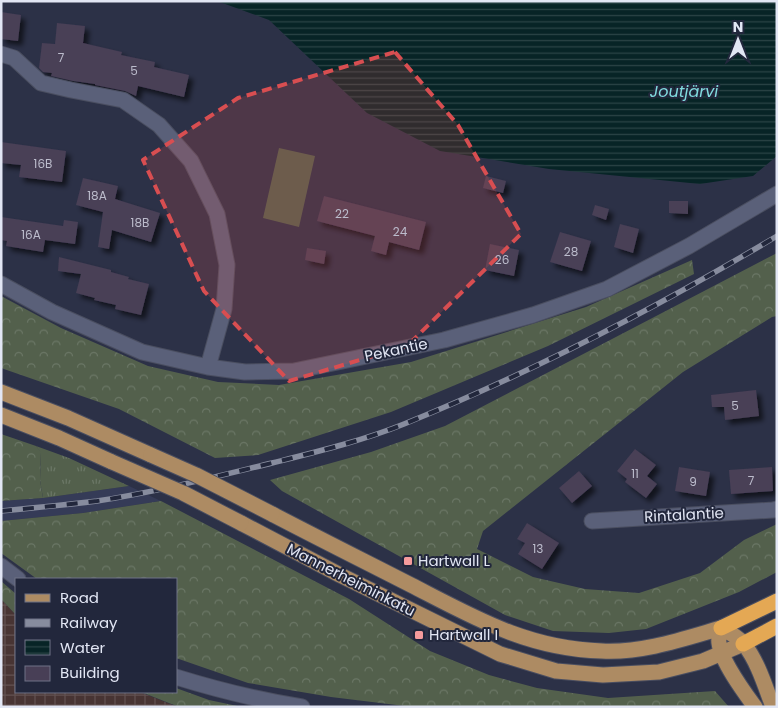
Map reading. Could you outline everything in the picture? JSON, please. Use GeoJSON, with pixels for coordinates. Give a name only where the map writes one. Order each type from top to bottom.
{"type":"FeatureCollection","features":[{"type":"Feature","properties":{"kind":"highway"},"geometry":{"type":"LineString","coordinates":[[721,628],[772,603]]}},
{"type":"Feature","properties":{"kind":"highway"},"geometry":{"type":"LineString","coordinates":[[744,644],[777,626]]}},
{"type":"Feature","properties":{"kind":"main road","name":"Mannerheiminkatu"},"geometry":{"type":"LineString","coordinates":[[1,392],[68,418],[196,475],[519,637],[574,649],[604,651],[637,649],[668,644],[721,628]]}},
{"type":"Feature","properties":{"kind":"main road","name":"Mannerheiminkatu"},"geometry":{"type":"LineString","coordinates":[[1,415],[183,493],[458,634],[500,654],[530,664],[556,671],[579,674],[659,672],[684,667],[744,644]]}},
{"type":"Feature","properties":{"kind":"main road"},"geometry":{"type":"LineString","coordinates":[[755,707],[744,693],[721,653],[718,641],[721,628],[734,635],[744,644],[773,707]]}},
{"type":"Feature","properties":{"kind":"street"},"geometry":{"type":"LineString","coordinates":[[1,54],[14,58],[41,82],[123,100],[159,125],[191,161],[217,214],[227,265],[224,309],[208,367]]}},
{"type":"Feature","properties":{"kind":"street","name":"Pekantie"},"geometry":{"type":"LineString","coordinates":[[1,284],[52,312],[142,352],[208,367],[245,372],[294,371],[444,340],[532,315],[607,289],[689,246],[777,194]]}},
{"type":"Feature","properties":{"kind":"street","name":"Rintalantie"},"geometry":{"type":"LineString","coordinates":[[592,521],[777,509]]}},
{"type":"Feature","properties":{"kind":"street"},"geometry":{"type":"LineString","coordinates":[[1,566],[17,578]]}},
{"type":"Feature","properties":{"kind":"street"},"geometry":{"type":"LineString","coordinates":[[178,678],[220,691],[302,707]]}},
{"type":"Feature","properties":{"kind":"highlighted area"},"geometry":{"type":"Polygon","coordinates":[[[395,52],[458,125],[521,234],[407,346],[289,381],[204,291],[143,160],[238,98],[395,52]]]}},
{"type":"Feature","properties":{"kind":"shaded area"},"geometry":{"type":"Polygon","coordinates":[[[129,486],[161,501],[83,513],[1,521],[1,501],[43,498],[129,486]]]}},
{"type":"Feature","properties":{"kind":"shaded area"},"geometry":{"type":"Polygon","coordinates":[[[1,599],[15,614],[15,693],[143,693],[178,707],[1,707],[1,599]]]}},
{"type":"Feature","properties":{"kind":"green space"},"geometry":{"type":"Polygon","coordinates":[[[279,148],[315,156],[299,227],[263,218],[279,148]]]}},
{"type":"Feature","properties":{"kind":"green space"},"geometry":{"type":"Polygon","coordinates":[[[777,253],[777,316],[772,317],[683,372],[483,531],[477,549],[533,577],[585,589],[639,593],[700,573],[744,540],[777,524],[777,572],[739,592],[646,629],[609,633],[553,631],[505,615],[282,491],[270,480],[371,452],[445,426],[777,253]]]}},
{"type":"Feature","properties":{"kind":"green space"},"geometry":{"type":"Polygon","coordinates":[[[692,260],[694,274],[548,346],[391,412],[258,455],[215,458],[119,409],[1,368],[1,296],[61,328],[148,366],[218,382],[279,385],[411,362],[586,307],[692,260]]]}},
{"type":"Feature","properties":{"kind":"green space"},"geometry":{"type":"Polygon","coordinates":[[[1,434],[36,446],[41,452],[40,480],[43,498],[1,501],[1,434]]]}},
{"type":"Feature","properties":{"kind":"green space"},"geometry":{"type":"Polygon","coordinates":[[[36,446],[69,458],[129,486],[43,498],[40,480],[41,453],[36,446]]]}},
{"type":"Feature","properties":{"kind":"green space"},"geometry":{"type":"Polygon","coordinates":[[[161,501],[349,599],[430,651],[489,675],[537,688],[608,698],[715,691],[729,707],[413,707],[331,697],[248,683],[178,659],[178,578],[36,578],[1,553],[1,521],[83,513],[161,501]]]}},
{"type":"Feature","properties":{"kind":"green space"},"geometry":{"type":"Polygon","coordinates":[[[1,581],[15,593],[15,614],[1,599],[1,581]]]}},
{"type":"Feature","properties":{"kind":"green space"},"geometry":{"type":"Polygon","coordinates":[[[178,689],[209,700],[242,707],[179,707],[144,693],[178,693],[178,689]]]}},
{"type":"Feature","properties":{"kind":"water","name":"Joutjärvi"},"geometry":{"type":"Polygon","coordinates":[[[217,1],[777,1],[777,156],[753,176],[700,184],[549,169],[440,151],[367,113],[269,20],[217,1]]]}},
{"type":"Feature","properties":{"kind":"building"},"geometry":{"type":"Polygon","coordinates":[[[1,12],[21,15],[18,41],[1,39],[1,12]]]}},
{"type":"Feature","properties":{"kind":"building"},"geometry":{"type":"Polygon","coordinates":[[[57,23],[85,26],[83,43],[122,52],[121,55],[155,62],[154,67],[189,75],[184,97],[138,86],[136,96],[125,91],[51,76],[52,73],[43,72],[39,68],[42,43],[55,44],[57,23]]]}},
{"type":"Feature","properties":{"kind":"building"},"geometry":{"type":"Polygon","coordinates":[[[1,142],[66,151],[62,182],[19,177],[21,165],[1,163],[1,142]]]}},
{"type":"Feature","properties":{"kind":"building"},"geometry":{"type":"Polygon","coordinates":[[[486,176],[506,181],[503,193],[483,188],[486,176]]]}},
{"type":"Feature","properties":{"kind":"building"},"geometry":{"type":"Polygon","coordinates":[[[83,178],[118,186],[115,199],[160,213],[151,242],[112,230],[109,249],[98,247],[103,212],[76,205],[83,178]]]}},
{"type":"Feature","properties":{"kind":"building"},"geometry":{"type":"Polygon","coordinates":[[[324,196],[426,222],[419,250],[389,242],[386,255],[371,251],[375,236],[317,221],[324,196]]]}},
{"type":"Feature","properties":{"kind":"building"},"geometry":{"type":"Polygon","coordinates":[[[669,201],[688,201],[688,214],[669,213],[669,201]]]}},
{"type":"Feature","properties":{"kind":"building"},"geometry":{"type":"Polygon","coordinates":[[[595,205],[609,209],[606,220],[592,215],[595,205]]]}},
{"type":"Feature","properties":{"kind":"building"},"geometry":{"type":"Polygon","coordinates":[[[1,217],[63,226],[64,220],[78,222],[75,244],[45,240],[43,252],[6,246],[7,241],[1,240],[1,217]]]}},
{"type":"Feature","properties":{"kind":"building"},"geometry":{"type":"Polygon","coordinates":[[[620,224],[639,229],[633,253],[614,247],[620,224]]]}},
{"type":"Feature","properties":{"kind":"building"},"geometry":{"type":"Polygon","coordinates":[[[560,232],[591,241],[582,271],[550,262],[560,232]]]}},
{"type":"Feature","properties":{"kind":"building"},"geometry":{"type":"Polygon","coordinates":[[[490,244],[519,250],[514,276],[485,270],[490,244]]]}},
{"type":"Feature","properties":{"kind":"building"},"geometry":{"type":"Polygon","coordinates":[[[307,248],[326,251],[324,264],[305,260],[307,248]]]}},
{"type":"Feature","properties":{"kind":"building"},"geometry":{"type":"Polygon","coordinates":[[[59,257],[111,270],[111,272],[129,277],[128,279],[149,284],[141,315],[115,309],[116,305],[94,300],[95,298],[76,293],[81,274],[58,271],[59,257]]]}},
{"type":"Feature","properties":{"kind":"building"},"geometry":{"type":"Polygon","coordinates":[[[756,390],[759,416],[725,420],[724,407],[712,407],[711,395],[756,390]]]}},
{"type":"Feature","properties":{"kind":"building"},"geometry":{"type":"Polygon","coordinates":[[[635,449],[656,465],[647,476],[657,484],[646,498],[625,482],[627,479],[617,471],[635,449]]]}},
{"type":"Feature","properties":{"kind":"building"},"geometry":{"type":"Polygon","coordinates":[[[679,467],[710,472],[706,496],[675,491],[679,467]]]}},
{"type":"Feature","properties":{"kind":"building"},"geometry":{"type":"Polygon","coordinates":[[[772,467],[773,491],[731,494],[729,470],[772,467]]]}},
{"type":"Feature","properties":{"kind":"building"},"geometry":{"type":"Polygon","coordinates":[[[579,471],[592,486],[572,503],[559,488],[579,471]]]}},
{"type":"Feature","properties":{"kind":"building"},"geometry":{"type":"Polygon","coordinates":[[[527,523],[559,543],[542,569],[518,554],[525,543],[517,539],[527,523]]]}},
{"type":"Feature","properties":{"kind":"railway"},"geometry":{"type":"LineString","coordinates":[[1,511],[97,501],[163,489],[322,450],[388,430],[500,383],[594,337],[687,288],[777,236]]}},
{"type":"Feature","properties":{"kind":"place","name":"Hartwall L"},"geometry":{"type":"Point","coordinates":[408,561]}},
{"type":"Feature","properties":{"kind":"place","name":"Hartwall I"},"geometry":{"type":"Point","coordinates":[419,635]}}]}
